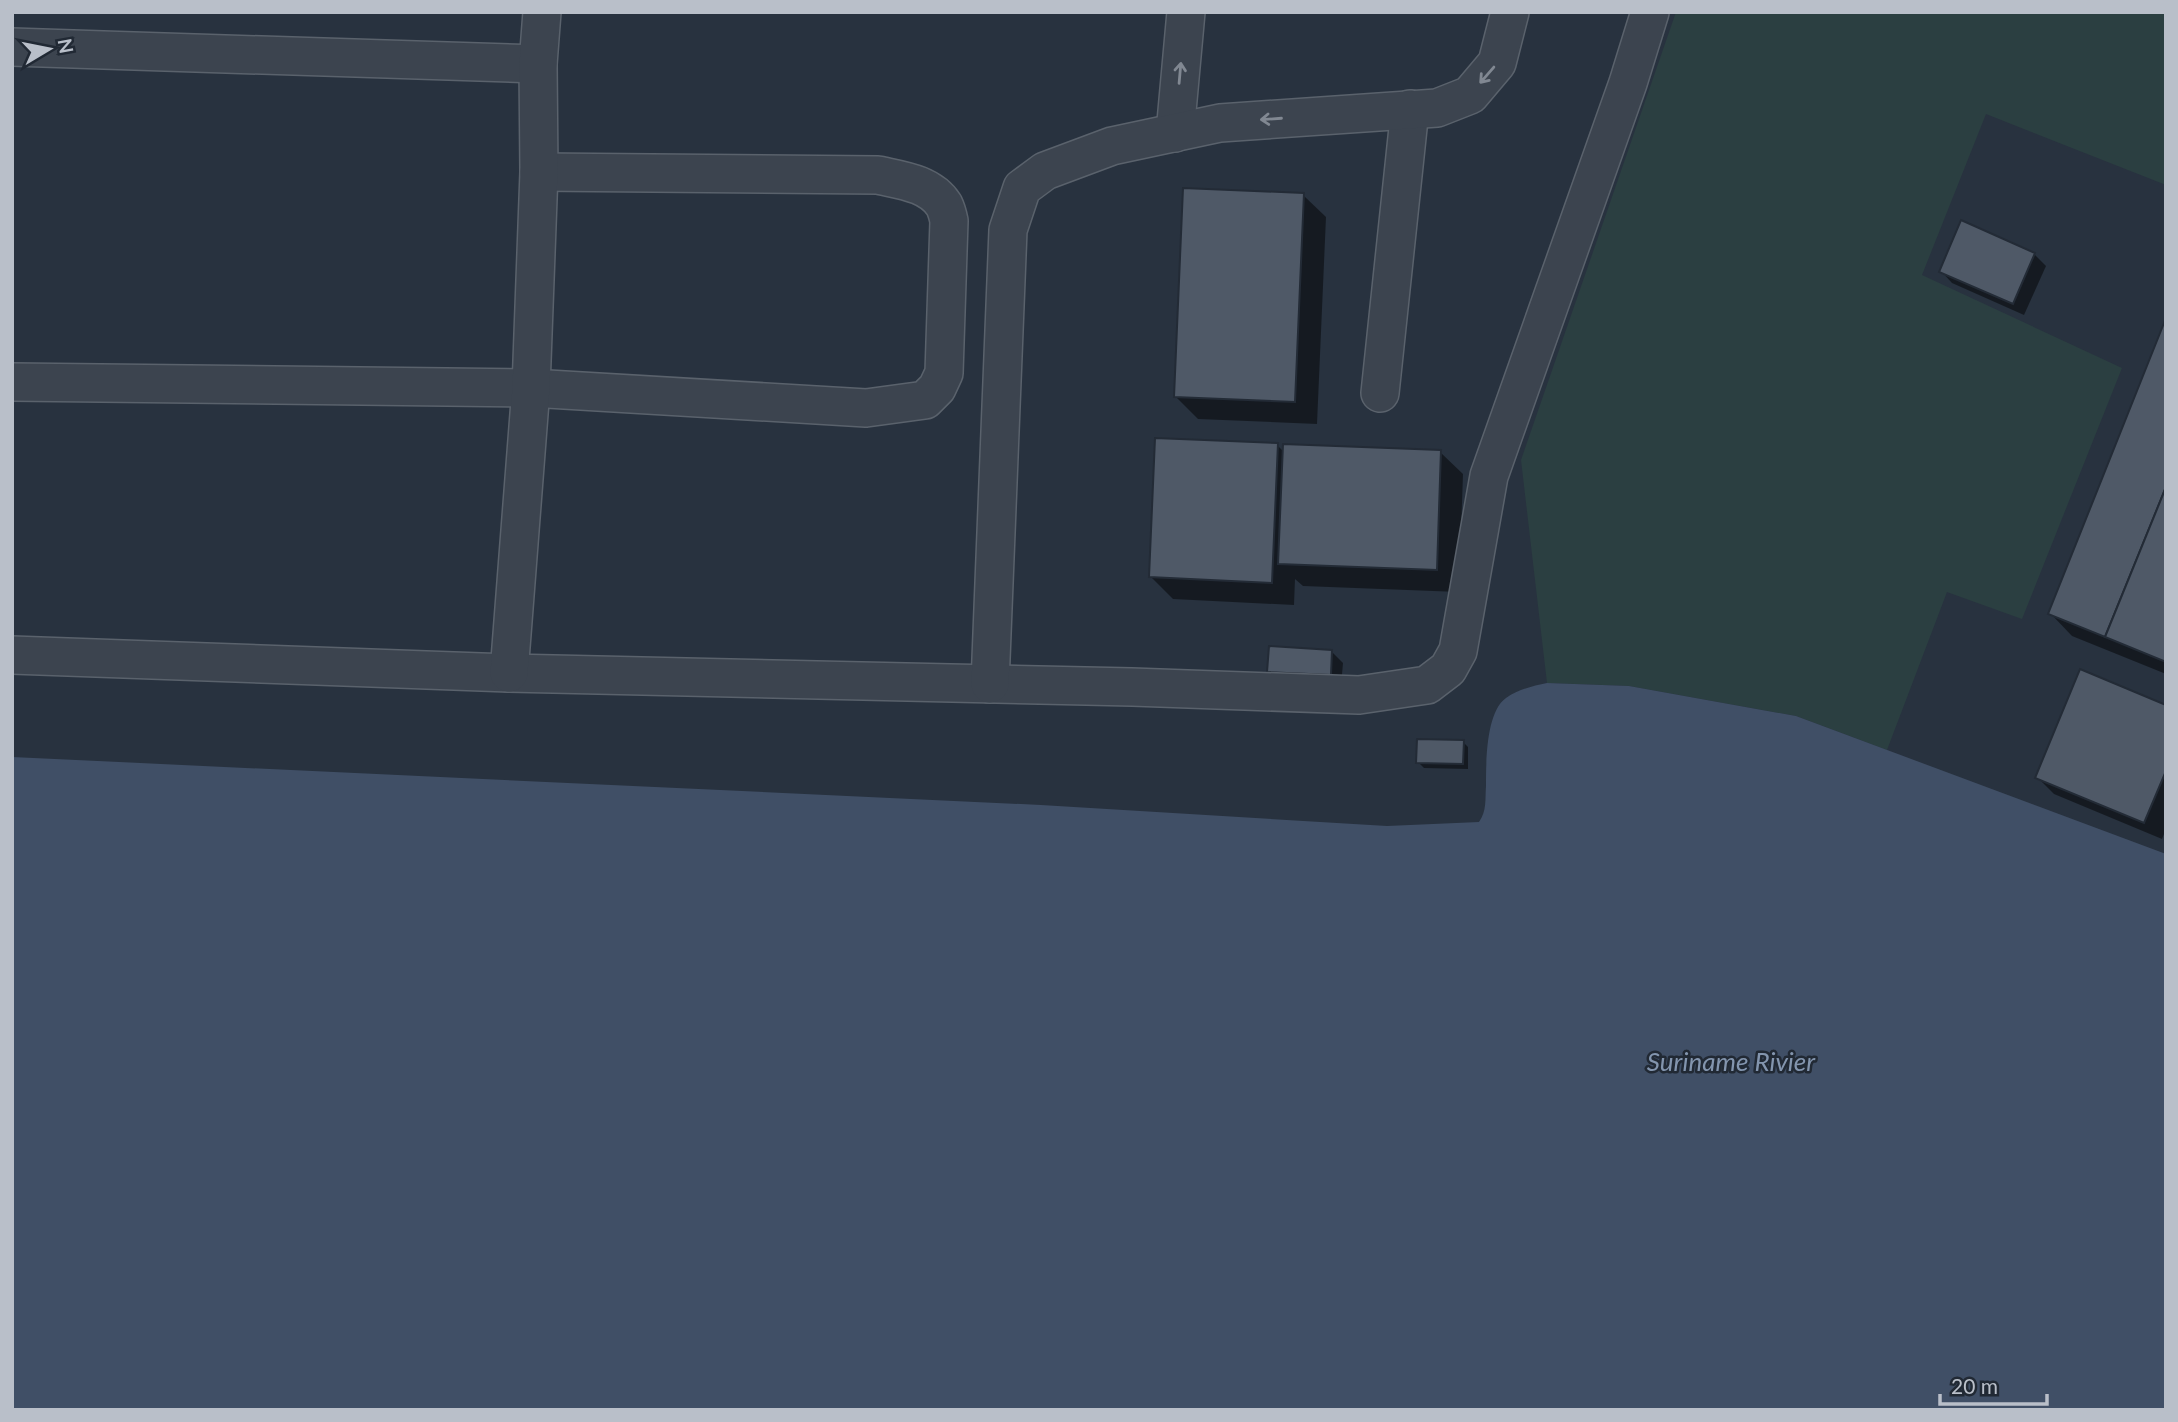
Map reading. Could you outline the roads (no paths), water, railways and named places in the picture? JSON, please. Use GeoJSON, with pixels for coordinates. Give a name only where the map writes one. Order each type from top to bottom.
{"type":"FeatureCollection","features":[{"type":"Feature","properties":{"kind":"lane"},"geometry":{"type":"LineString","coordinates":[[509,673],[531,388],[539,172],[538,64],[542,12]]}},
{"type":"Feature","properties":{"kind":"lane"},"geometry":{"type":"LineString","coordinates":[[1175,133],[1186,12]]}},
{"type":"Feature","properties":{"kind":"lane"},"geometry":{"type":"LineString","coordinates":[[990,684],[1008,230],[1022,188],[1045,171],[1112,146],[1220,123],[1437,107],[1470,95],[1497,63],[1510,12]]}},
{"type":"Feature","properties":{"kind":"lane"},"geometry":{"type":"LineString","coordinates":[[12,655],[509,673],[1359,695],[1427,685],[1448,669],[1458,651],[1489,476],[1628,83],[1650,12]]}},
{"type":"Feature","properties":{"kind":"lane"},"geometry":{"type":"LineString","coordinates":[[12,47],[538,64]]}},
{"type":"Feature","properties":{"kind":"lane"},"geometry":{"type":"LineString","coordinates":[[1380,393],[1410,109]]}},
{"type":"Feature","properties":{"kind":"lane"},"geometry":{"type":"LineString","coordinates":[[12,382],[531,388],[866,408],[925,400],[937,388],[944,373],[950,221],[944,205],[930,190],[877,174],[539,172]]}},
{"type":"Feature","properties":{"kind":"water","name":"Suriname Rivier"},"geometry":{"type":"Polygon","coordinates":[[[1547,683],[1629,686],[1796,716],[2166,854],[2166,1410],[12,1410],[12,757],[1041,805],[1387,826],[1479,822],[1485,805],[1487,751],[1494,714],[1499,705],[1511,695],[1547,683]]]}}]}
